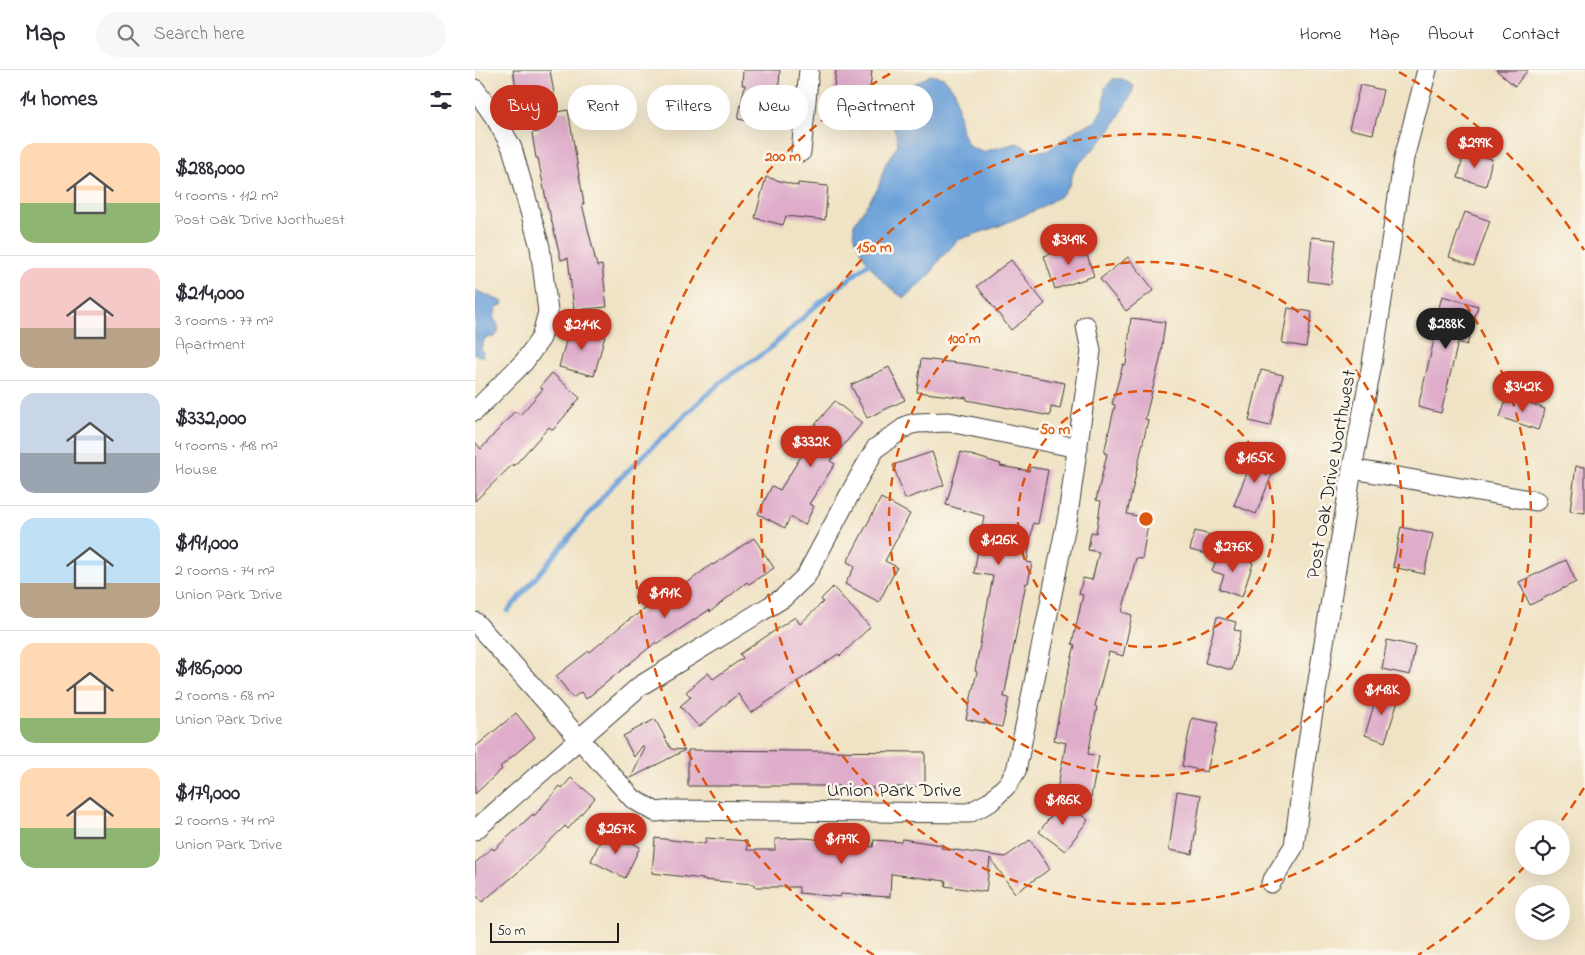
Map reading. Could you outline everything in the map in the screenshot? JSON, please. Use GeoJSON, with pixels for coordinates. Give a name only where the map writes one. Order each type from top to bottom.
{"type":"FeatureCollection","features":[{"type":"Feature","properties":{"kind":"street"},"geometry":{"type":"LineString","coordinates":[[801,152],[809,70]]}},
{"type":"Feature","properties":{"kind":"street","name":"Post Oak Drive Northwest"},"geometry":{"type":"LineString","coordinates":[[1271,883],[1294,846],[1306,755],[1352,469],[1372,364],[1404,158],[1427,70]]}},
{"type":"Feature","properties":{"kind":"street"},"geometry":{"type":"LineString","coordinates":[[475,89],[513,148],[540,247],[548,312],[541,338],[524,362],[475,412]]}},
{"type":"Feature","properties":{"kind":"street","name":"Union Park Drive"},"geometry":{"type":"LineString","coordinates":[[475,622],[633,799],[656,812],[684,810],[969,813],[990,802],[1008,784],[1016,772],[1068,515],[1091,351],[1086,326]]}},
{"type":"Feature","properties":{"kind":"street"},"geometry":{"type":"LineString","coordinates":[[475,830],[640,686],[783,598],[806,576],[876,448],[909,425],[949,422],[1078,448]]}},
{"type":"Feature","properties":{"kind":"street"},"geometry":{"type":"LineString","coordinates":[[1352,469],[1536,501]]}},
{"type":"Feature","properties":{"kind":"water"},"geometry":{"type":"Polygon","coordinates":[[[931,75],[944,78],[955,91],[962,133],[969,146],[982,152],[1017,143],[1033,151],[1047,151],[1076,130],[1095,122],[1104,106],[1105,88],[1113,79],[1123,79],[1134,86],[1131,96],[1109,133],[1074,169],[1070,184],[1062,195],[1036,210],[999,226],[958,240],[940,259],[930,275],[905,298],[879,277],[863,255],[857,244],[854,224],[878,188],[885,165],[898,144],[895,130],[933,130],[933,85],[912,85],[931,75]]]}},
{"type":"Feature","properties":{"kind":"water"},"geometry":{"type":"Polygon","coordinates":[[[475,290],[503,302],[502,305],[497,307],[493,318],[498,325],[498,333],[494,337],[485,338],[481,349],[482,357],[475,354],[475,290]]]}},
{"type":"Feature","properties":{"kind":"building"},"geometry":{"type":"Polygon","coordinates":[[[513,70],[550,70],[552,85],[516,85],[513,70]]]}},
{"type":"Feature","properties":{"kind":"building"},"geometry":{"type":"Polygon","coordinates":[[[743,70],[780,70],[779,85],[742,85],[743,70]]]}},
{"type":"Feature","properties":{"kind":"building"},"geometry":{"type":"Polygon","coordinates":[[[836,70],[872,70],[870,85],[834,85],[836,70]]]}},
{"type":"Feature","properties":{"kind":"building"},"geometry":{"type":"Polygon","coordinates":[[[1496,70],[1528,70],[1515,86],[1496,70]]]}},
{"type":"Feature","properties":{"kind":"building"},"geometry":{"type":"Polygon","coordinates":[[[1360,85],[1383,90],[1373,134],[1349,129],[1360,85]]]}},
{"type":"Feature","properties":{"kind":"building"},"geometry":{"type":"Polygon","coordinates":[[[568,110],[568,130],[571,130],[584,204],[582,204],[597,266],[602,265],[607,307],[574,310],[568,258],[561,260],[548,210],[538,158],[536,158],[532,133],[539,132],[539,130],[558,130],[558,112],[568,110]]]}},
{"type":"Feature","properties":{"kind":"building"},"geometry":{"type":"Polygon","coordinates":[[[1464,152],[1492,159],[1486,186],[1458,178],[1464,152]]]}},
{"type":"Feature","properties":{"kind":"building"},"geometry":{"type":"Polygon","coordinates":[[[766,177],[798,186],[798,183],[828,186],[825,220],[786,216],[783,225],[755,218],[766,177]]]}},
{"type":"Feature","properties":{"kind":"building"},"geometry":{"type":"Polygon","coordinates":[[[1465,212],[1490,221],[1474,266],[1449,257],[1465,212]]]}},
{"type":"Feature","properties":{"kind":"building"},"geometry":{"type":"Polygon","coordinates":[[[1312,237],[1336,240],[1331,284],[1308,281],[1312,237]]]}},
{"type":"Feature","properties":{"kind":"building"},"geometry":{"type":"Polygon","coordinates":[[[1083,243],[1094,276],[1055,289],[1044,256],[1083,243]]]}},
{"type":"Feature","properties":{"kind":"building"},"geometry":{"type":"Polygon","coordinates":[[[1128,257],[1154,290],[1126,311],[1100,279],[1128,257]]]}},
{"type":"Feature","properties":{"kind":"building"},"geometry":{"type":"Polygon","coordinates":[[[1011,260],[1045,304],[1011,330],[977,286],[1011,260]]]}},
{"type":"Feature","properties":{"kind":"building"},"geometry":{"type":"Polygon","coordinates":[[[1442,296],[1478,306],[1467,345],[1458,342],[1441,413],[1418,407],[1435,336],[1432,335],[1442,296]]]}},
{"type":"Feature","properties":{"kind":"building"},"geometry":{"type":"Polygon","coordinates":[[[1288,308],[1312,312],[1306,347],[1282,343],[1288,308]]]}},
{"type":"Feature","properties":{"kind":"building"},"geometry":{"type":"Polygon","coordinates":[[[1131,318],[1165,322],[1160,360],[1145,419],[1148,420],[1127,514],[1149,518],[1142,559],[1136,558],[1122,612],[1132,615],[1123,656],[1109,652],[1095,706],[1097,707],[1088,754],[1099,756],[1091,797],[1057,790],[1066,743],[1054,740],[1063,692],[1075,645],[1072,644],[1083,595],[1079,594],[1083,578],[1092,580],[1099,552],[1088,550],[1091,532],[1096,533],[1101,501],[1096,500],[1107,454],[1104,453],[1115,405],[1112,404],[1123,364],[1126,365],[1131,318]]]}},
{"type":"Feature","properties":{"kind":"building"},"geometry":{"type":"Polygon","coordinates":[[[570,326],[605,336],[594,376],[559,367],[570,326]]]}},
{"type":"Feature","properties":{"kind":"building"},"geometry":{"type":"Polygon","coordinates":[[[921,359],[967,364],[1065,383],[1060,409],[1051,407],[1050,416],[967,400],[967,398],[917,392],[921,359]]]}},
{"type":"Feature","properties":{"kind":"building"},"geometry":{"type":"Polygon","coordinates":[[[889,367],[905,400],[867,418],[851,385],[889,367]]]}},
{"type":"Feature","properties":{"kind":"building"},"geometry":{"type":"Polygon","coordinates":[[[1261,370],[1283,375],[1270,426],[1249,421],[1261,370]]]}},
{"type":"Feature","properties":{"kind":"building"},"geometry":{"type":"Polygon","coordinates":[[[552,373],[580,398],[553,430],[549,427],[514,466],[513,464],[475,501],[475,442],[481,449],[515,411],[520,415],[543,389],[540,387],[552,373]]]}},
{"type":"Feature","properties":{"kind":"building"},"geometry":{"type":"Polygon","coordinates":[[[1508,395],[1545,409],[1538,430],[1500,417],[1508,395]]]}},
{"type":"Feature","properties":{"kind":"building"},"geometry":{"type":"Polygon","coordinates":[[[835,401],[862,423],[830,461],[835,464],[809,504],[814,506],[805,525],[790,517],[785,528],[758,514],[772,486],[780,490],[813,437],[808,433],[835,401]]]}},
{"type":"Feature","properties":{"kind":"building"},"geometry":{"type":"Polygon","coordinates":[[[932,452],[944,485],[905,499],[893,465],[932,452]]]}},
{"type":"Feature","properties":{"kind":"building"},"geometry":{"type":"Polygon","coordinates":[[[961,452],[1001,464],[1000,466],[1029,471],[1030,467],[1048,470],[1038,524],[1033,523],[1027,562],[1032,563],[1028,583],[1026,583],[1004,697],[1009,698],[1002,727],[966,719],[977,672],[975,671],[993,576],[974,573],[984,516],[946,505],[961,452]]]}},
{"type":"Feature","properties":{"kind":"building"},"geometry":{"type":"Polygon","coordinates":[[[1255,453],[1277,462],[1256,514],[1234,505],[1255,453]]]}},
{"type":"Feature","properties":{"kind":"building"},"geometry":{"type":"Polygon","coordinates":[[[1576,466],[1585,467],[1585,513],[1570,511],[1576,466]]]}},
{"type":"Feature","properties":{"kind":"building"},"geometry":{"type":"Polygon","coordinates":[[[881,498],[910,514],[885,561],[897,567],[879,602],[845,584],[855,566],[847,562],[881,498]]]}},
{"type":"Feature","properties":{"kind":"building"},"geometry":{"type":"Polygon","coordinates":[[[1401,527],[1433,534],[1424,574],[1393,567],[1401,527]]]}},
{"type":"Feature","properties":{"kind":"building"},"geometry":{"type":"Polygon","coordinates":[[[1195,531],[1219,537],[1214,556],[1190,550],[1195,531]]]}},
{"type":"Feature","properties":{"kind":"building"},"geometry":{"type":"Polygon","coordinates":[[[754,538],[774,568],[749,584],[747,582],[710,612],[709,610],[657,644],[656,642],[586,699],[581,692],[573,698],[556,676],[590,652],[627,621],[673,591],[674,593],[712,564],[754,538]]]}},
{"type":"Feature","properties":{"kind":"building"},"geometry":{"type":"Polygon","coordinates":[[[1219,552],[1253,563],[1242,597],[1219,589],[1224,575],[1212,571],[1219,552]]]}},
{"type":"Feature","properties":{"kind":"building"},"geometry":{"type":"Polygon","coordinates":[[[1566,560],[1576,582],[1530,605],[1519,582],[1566,560]]]}},
{"type":"Feature","properties":{"kind":"building"},"geometry":{"type":"Polygon","coordinates":[[[833,587],[870,627],[840,656],[838,654],[751,713],[738,694],[699,727],[680,706],[691,697],[686,692],[708,673],[713,679],[743,658],[740,654],[795,617],[800,624],[823,602],[821,599],[833,587]]]}},
{"type":"Feature","properties":{"kind":"building"},"geometry":{"type":"Polygon","coordinates":[[[1217,617],[1236,622],[1234,630],[1241,631],[1232,670],[1205,663],[1217,617]]]}},
{"type":"Feature","properties":{"kind":"building"},"geometry":{"type":"Polygon","coordinates":[[[1387,640],[1415,646],[1410,675],[1382,669],[1387,640]]]}},
{"type":"Feature","properties":{"kind":"building"},"geometry":{"type":"Polygon","coordinates":[[[1378,691],[1399,698],[1385,742],[1365,735],[1378,691]]]}},
{"type":"Feature","properties":{"kind":"building"},"geometry":{"type":"Polygon","coordinates":[[[516,713],[535,737],[500,767],[502,769],[475,794],[475,747],[516,713]]]}},
{"type":"Feature","properties":{"kind":"building"},"geometry":{"type":"Polygon","coordinates":[[[1192,718],[1218,723],[1207,772],[1182,766],[1192,718]]]}},
{"type":"Feature","properties":{"kind":"building"},"geometry":{"type":"Polygon","coordinates":[[[655,719],[671,749],[685,750],[631,778],[645,748],[642,746],[634,757],[623,736],[655,719]]]}},
{"type":"Feature","properties":{"kind":"building"},"geometry":{"type":"Polygon","coordinates":[[[688,750],[925,752],[925,786],[876,788],[845,786],[688,786],[688,750]]]}},
{"type":"Feature","properties":{"kind":"building"},"geometry":{"type":"Polygon","coordinates":[[[571,778],[595,798],[568,829],[565,826],[515,875],[482,902],[475,894],[475,863],[492,848],[494,850],[533,814],[534,816],[560,786],[562,788],[571,778]]]}},
{"type":"Feature","properties":{"kind":"building"},"geometry":{"type":"Polygon","coordinates":[[[1177,791],[1201,795],[1192,854],[1169,850],[1177,791]]]}},
{"type":"Feature","properties":{"kind":"building"},"geometry":{"type":"Polygon","coordinates":[[[1062,801],[1088,820],[1065,851],[1039,832],[1062,801]]]}},
{"type":"Feature","properties":{"kind":"building"},"geometry":{"type":"Polygon","coordinates":[[[614,834],[640,847],[625,878],[591,861],[603,835],[611,839],[614,834]]]}},
{"type":"Feature","properties":{"kind":"building"},"geometry":{"type":"Polygon","coordinates":[[[655,838],[705,844],[706,838],[747,841],[747,850],[775,850],[775,839],[804,838],[873,847],[874,840],[901,842],[902,839],[942,845],[941,848],[1005,857],[1030,840],[1050,869],[1015,893],[990,858],[986,892],[945,886],[946,881],[891,874],[890,897],[841,894],[840,897],[799,893],[799,887],[754,887],[754,884],[702,880],[652,873],[655,838]]]}},
{"type":"Feature","properties":{"kind":"waterway"},"geometry":{"type":"LineString","coordinates":[[508,611],[612,486],[701,400],[727,377],[767,351],[819,303],[869,263]]}}]}
